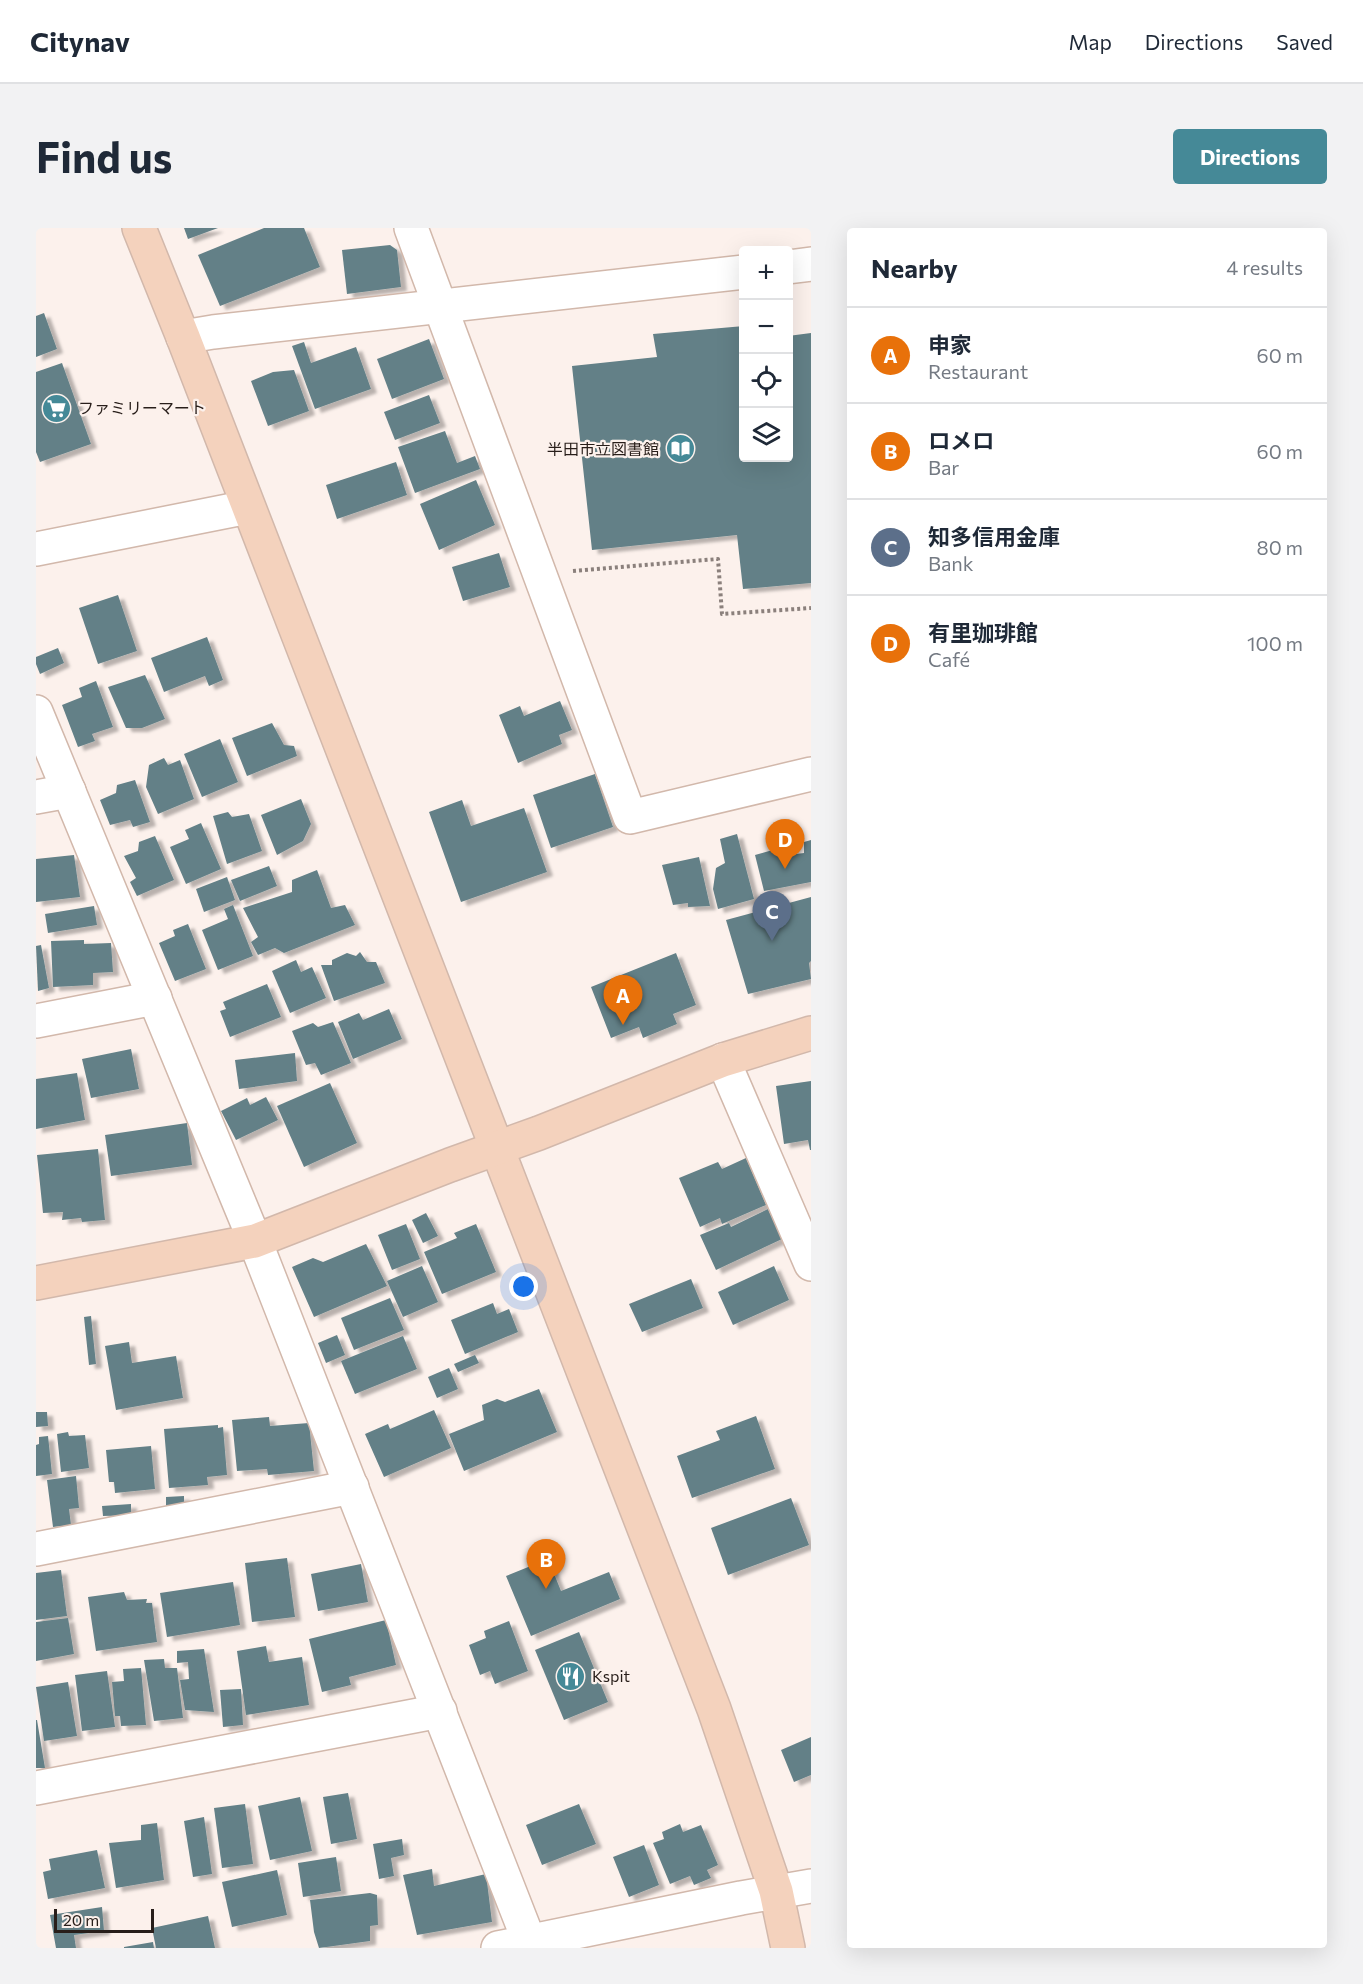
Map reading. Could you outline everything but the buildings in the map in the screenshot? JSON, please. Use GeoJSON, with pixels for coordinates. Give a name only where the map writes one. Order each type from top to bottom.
{"type":"FeatureCollection","features":[{"type":"Feature","properties":{"kind":"street"},"geometry":{"type":"LineString","coordinates":[[139,228],[714,1709],[776,1891],[788,1948]]}},
{"type":"Feature","properties":{"kind":"street"},"geometry":{"type":"LineString","coordinates":[[411,228],[630,817],[811,774]]}},
{"type":"Feature","properties":{"kind":"street"},"geometry":{"type":"LineString","coordinates":[[793,266],[811,264]]}},
{"type":"Feature","properties":{"kind":"street"},"geometry":{"type":"LineString","coordinates":[[183,337],[739,273]]}},
{"type":"Feature","properties":{"kind":"street"},"geometry":{"type":"LineString","coordinates":[[36,549],[248,507]]}},
{"type":"Feature","properties":{"kind":"street"},"geometry":{"type":"LineString","coordinates":[[36,712],[255,1241],[440,1711],[519,1946],[776,1891],[811,1886]]}},
{"type":"Feature","properties":{"kind":"street"},"geometry":{"type":"LineString","coordinates":[[36,797],[69,791]]}},
{"type":"Feature","properties":{"kind":"street"},"geometry":{"type":"LineString","coordinates":[[36,1021],[155,998]]}},
{"type":"Feature","properties":{"kind":"street"},"geometry":{"type":"LineString","coordinates":[[36,1283],[255,1241],[723,1060],[811,1033]]}},
{"type":"Feature","properties":{"kind":"street"},"geometry":{"type":"LineString","coordinates":[[723,1060],[811,1264]]}},
{"type":"Feature","properties":{"kind":"street"},"geometry":{"type":"LineString","coordinates":[[36,1549],[352,1487]]}},
{"type":"Feature","properties":{"kind":"street"},"geometry":{"type":"LineString","coordinates":[[36,1788],[440,1711]]}},
{"type":"Feature","properties":{"kind":"path"},"geometry":{"type":"LineString","coordinates":[[539,574],[718,559],[722,614],[811,608]]}},
{"type":"Feature","properties":{"kind":"place","name":"ファミリーマート"},"geometry":{"type":"Point","coordinates":[57,408]}},
{"type":"Feature","properties":{"kind":"place","name":"半田市立図書館"},"geometry":{"type":"Point","coordinates":[680,449]}},
{"type":"Feature","properties":{"kind":"place","name":"有里珈琲館"},"geometry":{"type":"Point","coordinates":[785,869]}},
{"type":"Feature","properties":{"kind":"place","name":"知多信用金庫"},"geometry":{"type":"Point","coordinates":[772,941]}},
{"type":"Feature","properties":{"kind":"place","name":"申家"},"geometry":{"type":"Point","coordinates":[623,1025]}},
{"type":"Feature","properties":{"kind":"place","name":"ロメロ"},"geometry":{"type":"Point","coordinates":[546,1589]}},
{"type":"Feature","properties":{"kind":"place","name":"Kspit"},"geometry":{"type":"Point","coordinates":[571,1676]}}]}
